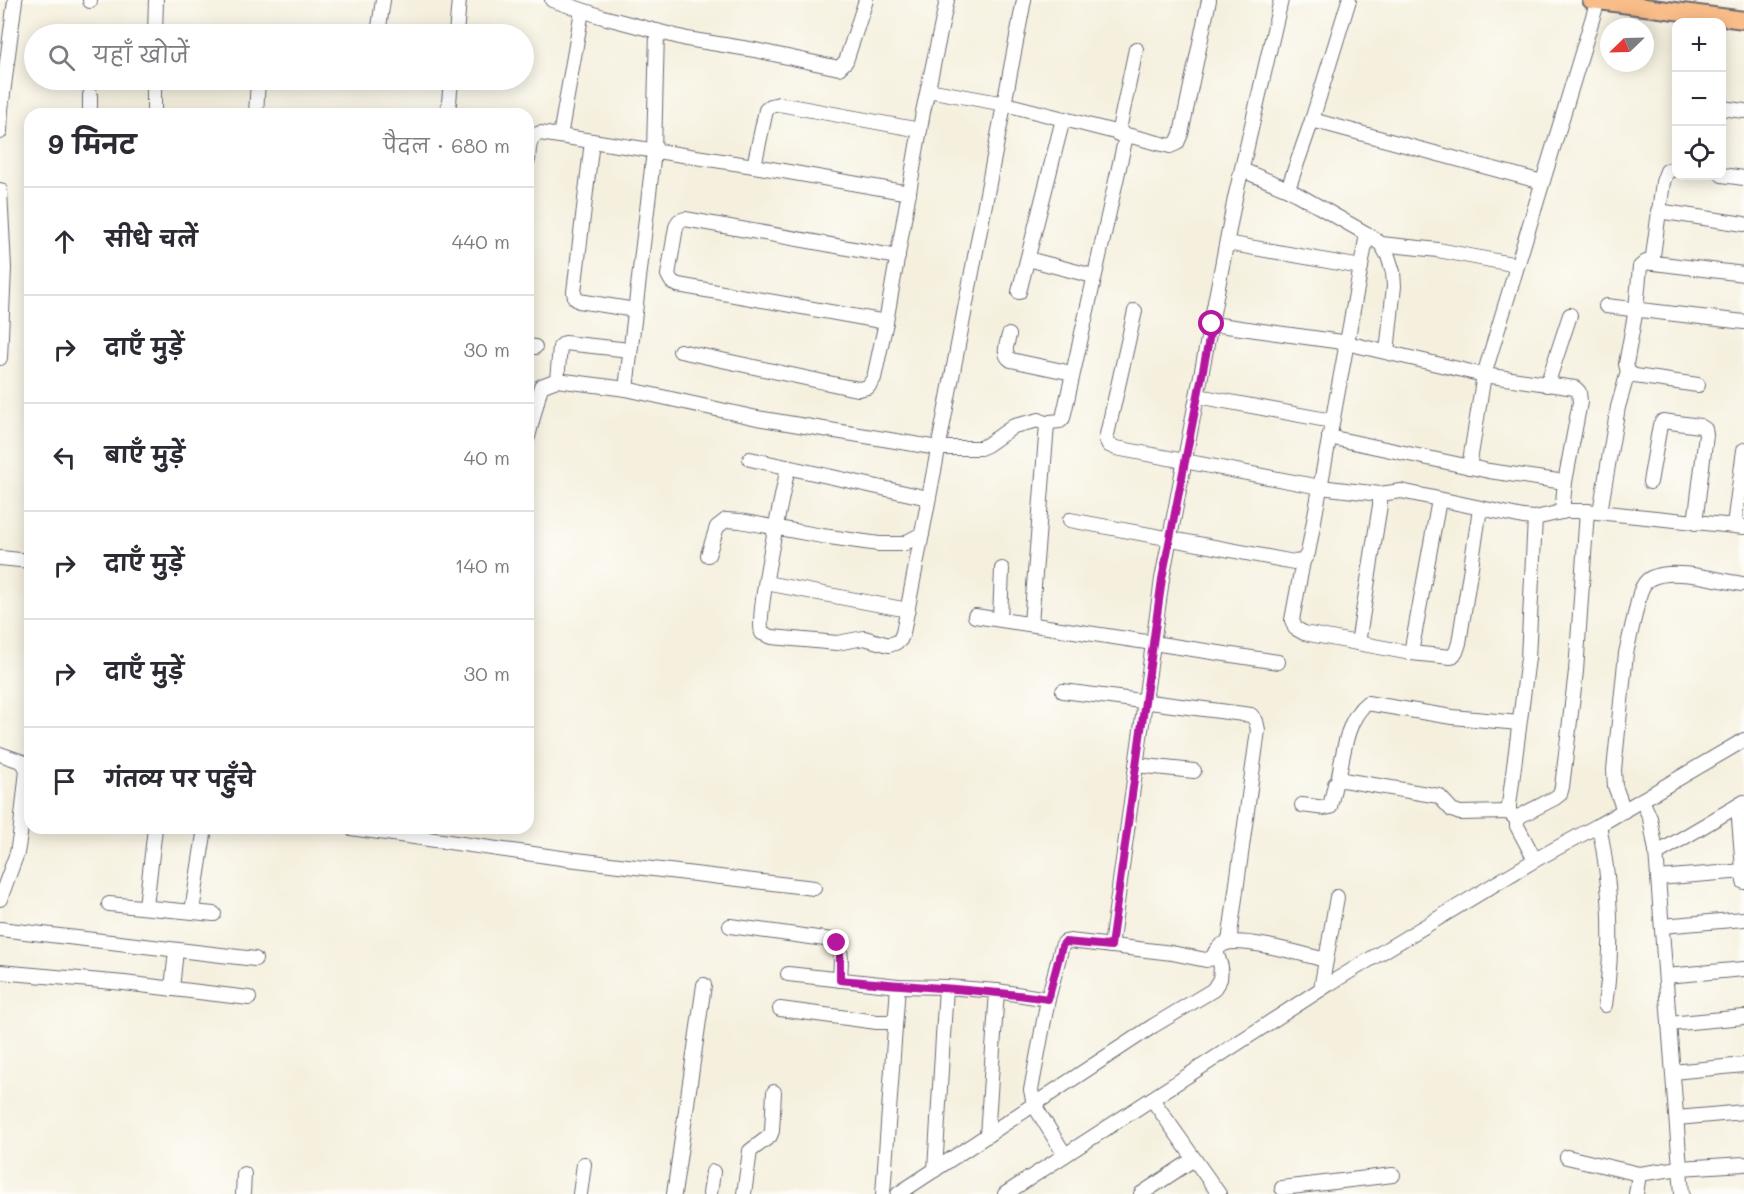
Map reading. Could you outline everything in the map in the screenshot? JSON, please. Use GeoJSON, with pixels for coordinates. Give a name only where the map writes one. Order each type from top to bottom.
{"type":"FeatureCollection","features":[{"type":"Feature","properties":{"kind":"main road"},"geometry":{"type":"LineString","coordinates":[[1596,0],[1744,20]]}},
{"type":"Feature","properties":{"kind":"main road"},"geometry":{"type":"LineString","coordinates":[[1663,0],[1706,15],[1744,11]]}},
{"type":"Feature","properties":{"kind":"street"},"geometry":{"type":"LineString","coordinates":[[155,24],[156,0]]}},
{"type":"Feature","properties":{"kind":"street"},"geometry":{"type":"LineString","coordinates":[[379,24],[383,0]]}},
{"type":"Feature","properties":{"kind":"street"},"geometry":{"type":"LineString","coordinates":[[457,24],[459,0]]}},
{"type":"Feature","properties":{"kind":"street"},"geometry":{"type":"LineString","coordinates":[[552,0],[582,11],[687,39],[755,50],[839,68],[846,61],[866,0]]}},
{"type":"Feature","properties":{"kind":"street"},"geometry":{"type":"LineString","coordinates":[[680,351],[859,389],[868,387],[874,378],[886,322],[920,130],[947,0]]}},
{"type":"Feature","properties":{"kind":"street"},"geometry":{"type":"LineString","coordinates":[[788,467],[766,584],[760,629],[762,633],[772,637],[837,643],[864,638],[889,645],[895,644],[903,633],[908,610],[1024,0]]}},
{"type":"Feature","properties":{"kind":"street"},"geometry":{"type":"LineString","coordinates":[[928,90],[1005,104],[1170,147],[1177,143],[1181,134],[1209,0]]}},
{"type":"Feature","properties":{"kind":"street"},"geometry":{"type":"LineString","coordinates":[[1111,946],[1153,642],[1170,539],[1242,170],[1281,0]]}},
{"type":"Feature","properties":{"kind":"street"},"geometry":{"type":"LineString","coordinates":[[1288,189],[1349,0]]}},
{"type":"Feature","properties":{"kind":"street"},"geometry":{"type":"LineString","coordinates":[[1469,467],[1484,375],[1596,0]]}},
{"type":"Feature","properties":{"kind":"street"},"geometry":{"type":"LineString","coordinates":[[0,132],[9,6]]}},
{"type":"Feature","properties":{"kind":"street"},"geometry":{"type":"LineString","coordinates":[[560,136],[582,11]]}},
{"type":"Feature","properties":{"kind":"street"},"geometry":{"type":"LineString","coordinates":[[626,389],[654,151],[657,31]]}},
{"type":"Feature","properties":{"kind":"street"},"geometry":{"type":"LineString","coordinates":[[1047,425],[1063,418],[1122,135],[1136,49]]}},
{"type":"Feature","properties":{"kind":"street"},"geometry":{"type":"LineString","coordinates":[[154,90],[154,108]]}},
{"type":"Feature","properties":{"kind":"street"},"geometry":{"type":"LineString","coordinates":[[256,108],[257,90]]}},
{"type":"Feature","properties":{"kind":"street"},"geometry":{"type":"LineString","coordinates":[[449,108],[450,90]]}},
{"type":"Feature","properties":{"kind":"street"},"geometry":{"type":"LineString","coordinates":[[90,95],[90,108]]}},
{"type":"Feature","properties":{"kind":"street"},"geometry":{"type":"LineString","coordinates":[[754,166],[766,110],[778,104],[920,130]]}},
{"type":"Feature","properties":{"kind":"street"},"geometry":{"type":"LineString","coordinates":[[1726,109],[1744,111]]}},
{"type":"Feature","properties":{"kind":"street"},"geometry":{"type":"LineString","coordinates":[[1019,292],[1064,120]]}},
{"type":"Feature","properties":{"kind":"street"},"geometry":{"type":"LineString","coordinates":[[1312,120],[1542,182]]}},
{"type":"Feature","properties":{"kind":"street"},"geometry":{"type":"LineString","coordinates":[[534,138],[536,134],[560,136],[909,193]]}},
{"type":"Feature","properties":{"kind":"street"},"geometry":{"type":"LineString","coordinates":[[592,141],[575,298],[579,301],[635,310]]}},
{"type":"Feature","properties":{"kind":"street"},"geometry":{"type":"LineString","coordinates":[[1242,170],[1288,189],[1381,244],[1394,272],[1387,352]]}},
{"type":"Feature","properties":{"kind":"street"},"geometry":{"type":"LineString","coordinates":[[1652,263],[1665,176],[1667,171],[1672,170]]}},
{"type":"Feature","properties":{"kind":"street"},"geometry":{"type":"LineString","coordinates":[[1726,176],[1744,178]]}},
{"type":"Feature","properties":{"kind":"street"},"geometry":{"type":"LineString","coordinates":[[0,190],[4,268],[0,358]]}},
{"type":"Feature","properties":{"kind":"street"},"geometry":{"type":"LineString","coordinates":[[1658,211],[1744,224]]}},
{"type":"Feature","properties":{"kind":"street"},"geometry":{"type":"LineString","coordinates":[[886,322],[678,285],[672,282],[669,275],[676,227],[679,221],[686,219],[898,257]]}},
{"type":"Feature","properties":{"kind":"street"},"geometry":{"type":"LineString","coordinates":[[1367,234],[1308,553],[1303,561],[1292,620],[1295,628],[1304,633],[1411,653],[1442,658],[1451,657],[1456,652],[1480,509]]}},
{"type":"Feature","properties":{"kind":"street"},"geometry":{"type":"LineString","coordinates":[[1227,243],[1361,267]]}},
{"type":"Feature","properties":{"kind":"street"},"geometry":{"type":"LineString","coordinates":[[1381,244],[1438,250],[1517,265]]}},
{"type":"Feature","properties":{"kind":"street"},"geometry":{"type":"LineString","coordinates":[[1028,259],[1093,276]]}},
{"type":"Feature","properties":{"kind":"street"},"geometry":{"type":"LineString","coordinates":[[1338,781],[1439,796],[1452,810],[1460,813],[1520,816],[1560,794],[1594,512],[1628,372],[1626,364],[1636,309],[1640,267],[1646,262],[1744,274]]}},
{"type":"Feature","properties":{"kind":"street"},"geometry":{"type":"LineString","coordinates":[[1606,306],[1744,322]]}},
{"type":"Feature","properties":{"kind":"street"},"geometry":{"type":"LineString","coordinates":[[1135,310],[1106,439],[1109,445],[1116,448],[1320,487],[1380,494],[1401,491],[1480,509],[1535,518],[1563,512],[1594,512],[1739,526],[1744,450]]}},
{"type":"Feature","properties":{"kind":"street"},"geometry":{"type":"LineString","coordinates":[[1546,385],[1570,315]]}},
{"type":"Feature","properties":{"kind":"street"},"geometry":{"type":"LineString","coordinates":[[1212,324],[1346,343],[1484,375],[1575,388],[1579,392],[1580,402],[1565,482],[1563,512]]}},
{"type":"Feature","properties":{"kind":"street"},"geometry":{"type":"LineString","coordinates":[[1009,335],[1005,352],[1011,360],[1072,373]]}},
{"type":"Feature","properties":{"kind":"street"},"geometry":{"type":"LineString","coordinates":[[556,380],[560,347],[565,343],[630,350]]}},
{"type":"Feature","properties":{"kind":"street"},"geometry":{"type":"LineString","coordinates":[[1628,372],[1635,376],[1698,385]]}},
{"type":"Feature","properties":{"kind":"street"},"geometry":{"type":"LineString","coordinates":[[534,413],[541,386],[556,380],[626,389],[757,418],[938,448],[980,448],[987,446],[1008,429],[1020,424],[1039,420],[1047,425]]}},
{"type":"Feature","properties":{"kind":"street"},"geometry":{"type":"LineString","coordinates":[[1198,396],[1332,421]]}},
{"type":"Feature","properties":{"kind":"street"},"geometry":{"type":"LineString","coordinates":[[1650,482],[1660,425],[1663,421],[1700,426],[1704,429],[1706,435],[1695,523]]}},
{"type":"Feature","properties":{"kind":"street"},"geometry":{"type":"LineString","coordinates":[[1031,623],[1047,425]]}},
{"type":"Feature","properties":{"kind":"street"},"geometry":{"type":"LineString","coordinates":[[1329,437],[1469,467],[1565,482]]}},
{"type":"Feature","properties":{"kind":"street"},"geometry":{"type":"LineString","coordinates":[[750,459],[928,498]]}},
{"type":"Feature","properties":{"kind":"street"},"geometry":{"type":"LineString","coordinates":[[1358,643],[1380,494]]}},
{"type":"Feature","properties":{"kind":"street"},"geometry":{"type":"LineString","coordinates":[[1411,653],[1439,500]]}},
{"type":"Feature","properties":{"kind":"street"},"geometry":{"type":"LineString","coordinates":[[1535,518],[1528,658],[1519,723],[1513,816],[1535,860]]}},
{"type":"Feature","properties":{"kind":"street"},"geometry":{"type":"LineString","coordinates":[[708,555],[717,527],[726,520],[740,520],[822,536],[879,544],[903,544],[922,534]]}},
{"type":"Feature","properties":{"kind":"street"},"geometry":{"type":"LineString","coordinates":[[1070,520],[1294,562],[1303,561]]}},
{"type":"Feature","properties":{"kind":"street"},"geometry":{"type":"LineString","coordinates":[[0,558],[24,560]]}},
{"type":"Feature","properties":{"kind":"street"},"geometry":{"type":"LineString","coordinates":[[1000,619],[1002,569]]}},
{"type":"Feature","properties":{"kind":"street"},"geometry":{"type":"LineString","coordinates":[[1624,811],[1616,786],[1614,770],[1626,653],[1643,585],[1651,578],[1668,574],[1684,574],[1742,584]]}},
{"type":"Feature","properties":{"kind":"street"},"geometry":{"type":"LineString","coordinates":[[766,584],[908,610]]}},
{"type":"Feature","properties":{"kind":"street"},"geometry":{"type":"LineString","coordinates":[[975,616],[1278,662]]}},
{"type":"Feature","properties":{"kind":"street"},"geometry":{"type":"LineString","coordinates":[[1063,691],[1251,715],[1256,721],[1258,730],[1229,942]]}},
{"type":"Feature","properties":{"kind":"street"},"geometry":{"type":"LineString","coordinates":[[1302,804],[1330,807],[1351,726],[1361,708],[1368,703],[1452,717],[1519,723]]}},
{"type":"Feature","properties":{"kind":"street"},"geometry":{"type":"LineString","coordinates":[[1005,1194],[1321,989],[1535,860],[1624,811],[1744,740]]}},
{"type":"Feature","properties":{"kind":"street"},"geometry":{"type":"LineString","coordinates":[[0,754],[24,762]]}},
{"type":"Feature","properties":{"kind":"street"},"geometry":{"type":"LineString","coordinates":[[1136,765],[1194,771]]}},
{"type":"Feature","properties":{"kind":"street"},"geometry":{"type":"LineString","coordinates":[[1642,800],[1650,818],[1656,854],[1682,1194]]}},
{"type":"Feature","properties":{"kind":"street"},"geometry":{"type":"LineString","coordinates":[[1656,854],[1741,804],[1744,875],[1658,878]]}},
{"type":"Feature","properties":{"kind":"street"},"geometry":{"type":"LineString","coordinates":[[0,899],[5,868],[20,835],[24,808]]}},
{"type":"Feature","properties":{"kind":"street"},"geometry":{"type":"LineString","coordinates":[[1599,825],[1607,864],[1610,932],[1610,973],[1605,1005]]}},
{"type":"Feature","properties":{"kind":"street"},"geometry":{"type":"LineString","coordinates":[[146,906],[154,834]]}},
{"type":"Feature","properties":{"kind":"street"},"geometry":{"type":"LineString","coordinates":[[192,911],[204,834]]}},
{"type":"Feature","properties":{"kind":"street"},"geometry":{"type":"LineString","coordinates":[[434,834],[580,860],[814,888]]}},
{"type":"Feature","properties":{"kind":"street"},"geometry":{"type":"LineString","coordinates":[[1321,989],[1337,897]]}},
{"type":"Feature","properties":{"kind":"street"},"geometry":{"type":"LineString","coordinates":[[109,903],[214,914]]}},
{"type":"Feature","properties":{"kind":"street"},"geometry":{"type":"LineString","coordinates":[[1662,926],[1744,919]]}},
{"type":"Feature","properties":{"kind":"street"},"geometry":{"type":"LineString","coordinates":[[730,926],[832,940],[840,948],[840,980]]}},
{"type":"Feature","properties":{"kind":"street"},"geometry":{"type":"LineString","coordinates":[[0,929],[255,959]]}},
{"type":"Feature","properties":{"kind":"street"},"geometry":{"type":"LineString","coordinates":[[1065,1155],[1034,1105],[1031,1090],[1048,999],[1065,942],[1172,953],[1206,960],[1212,958],[1220,946],[1229,942],[1245,942],[1326,960]]}},
{"type":"Feature","properties":{"kind":"street"},"geometry":{"type":"LineString","coordinates":[[172,989],[176,950]]}},
{"type":"Feature","properties":{"kind":"street"},"geometry":{"type":"LineString","coordinates":[[898,1194],[1153,1026],[1213,990],[1220,979],[1221,967],[1216,951]]}},
{"type":"Feature","properties":{"kind":"street"},"geometry":{"type":"LineString","coordinates":[[1666,976],[1744,969]]}},
{"type":"Feature","properties":{"kind":"street"},"geometry":{"type":"LineString","coordinates":[[0,972],[249,998]]}},
{"type":"Feature","properties":{"kind":"street"},"geometry":{"type":"LineString","coordinates":[[788,974],[898,986],[997,991],[1048,999]]}},
{"type":"Feature","properties":{"kind":"street"},"geometry":{"type":"LineString","coordinates":[[674,1194],[704,985]]}},
{"type":"Feature","properties":{"kind":"street"},"geometry":{"type":"LineString","coordinates":[[883,1194],[898,986]]}},
{"type":"Feature","properties":{"kind":"street"},"geometry":{"type":"LineString","coordinates":[[935,1170],[946,987]]}},
{"type":"Feature","properties":{"kind":"street"},"geometry":{"type":"LineString","coordinates":[[987,1136],[997,991]]}},
{"type":"Feature","properties":{"kind":"street"},"geometry":{"type":"LineString","coordinates":[[780,1009],[877,1022],[895,1022]]}},
{"type":"Feature","properties":{"kind":"street"},"geometry":{"type":"LineString","coordinates":[[1669,1024],[1744,1017]]}},
{"type":"Feature","properties":{"kind":"street"},"geometry":{"type":"LineString","coordinates":[[1673,1072],[1744,1065]]}},
{"type":"Feature","properties":{"kind":"street"},"geometry":{"type":"LineString","coordinates":[[744,1194],[750,1151],[770,1136],[772,1131],[774,1092]]}},
{"type":"Feature","properties":{"kind":"street"},"geometry":{"type":"LineString","coordinates":[[1152,1099],[1219,1194]]}},
{"type":"Feature","properties":{"kind":"street"},"geometry":{"type":"LineString","coordinates":[[1677,1118],[1744,1112]]}},
{"type":"Feature","properties":{"kind":"street"},"geometry":{"type":"LineString","coordinates":[[1566,1157],[1639,1174],[1680,1168],[1744,1164]]}},
{"type":"Feature","properties":{"kind":"street"},"geometry":{"type":"LineString","coordinates":[[1141,1194],[1194,1158]]}},
{"type":"Feature","properties":{"kind":"street"},"geometry":{"type":"LineString","coordinates":[[580,1194],[584,1164]]}},
{"type":"Feature","properties":{"kind":"street"},"geometry":{"type":"LineString","coordinates":[[710,1194],[713,1172]]}},
{"type":"Feature","properties":{"kind":"street"},"geometry":{"type":"LineString","coordinates":[[243,1194],[244,1174]]}},
{"type":"Feature","properties":{"kind":"street"},"geometry":{"type":"LineString","coordinates":[[1636,1194],[1639,1174]]}},
{"type":"Feature","properties":{"kind":"street"},"geometry":{"type":"LineString","coordinates":[[1282,1188],[1330,1188],[1393,1175]]}},
{"type":"Feature","properties":{"kind":"route"},"geometry":{"type":"LineString","coordinates":[[837,943],[840,948],[840,980],[898,986],[997,991],[1048,999],[1065,942],[1111,946],[1162,579],[1212,324]]}}]}
